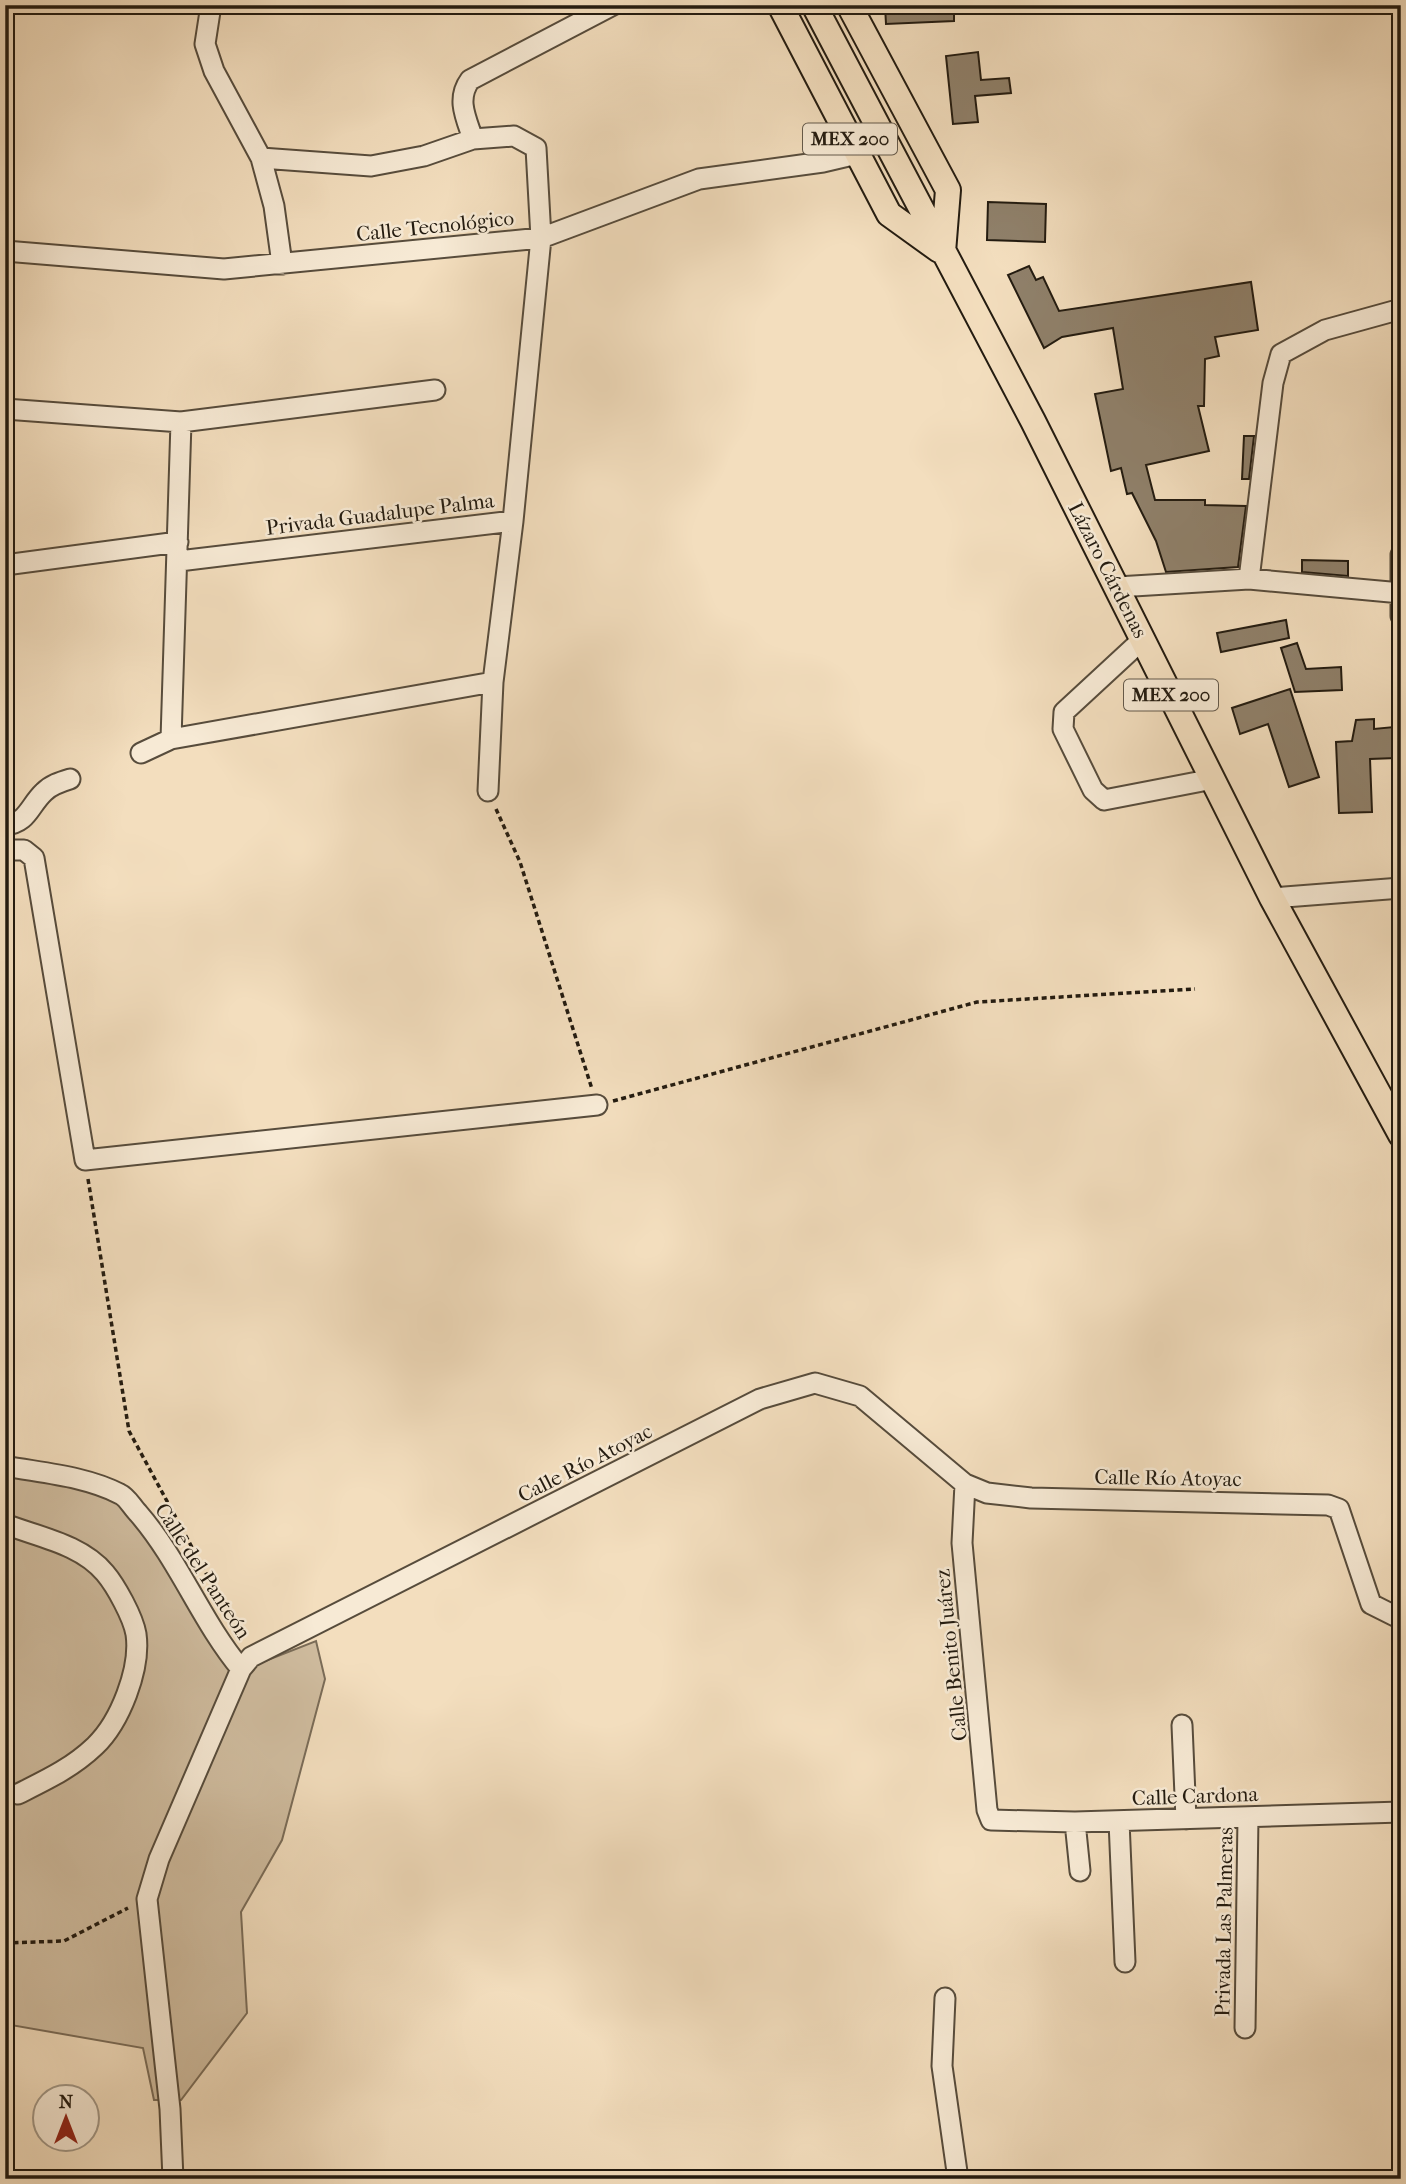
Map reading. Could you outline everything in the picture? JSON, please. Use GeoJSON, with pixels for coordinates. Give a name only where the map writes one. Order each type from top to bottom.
{"type":"FeatureCollection","features":[{"type":"Feature","properties":{"kind":"main road","name":"MEX 200"},"geometry":{"type":"LineString","coordinates":[[780,5],[889,214],[943,253]]}},
{"type":"Feature","properties":{"kind":"main road","name":"Lázaro Cárdenas"},"geometry":{"type":"LineString","coordinates":[[814,5],[1117,587],[1272,898],[1401,1135]]}},
{"type":"Feature","properties":{"kind":"main road","name":"MEX 200"},"geometry":{"type":"LineString","coordinates":[[849,5],[948,190],[943,253]]}},
{"type":"Feature","properties":{"kind":"street"},"geometry":{"type":"LineString","coordinates":[[211,5],[205,44],[214,71],[261,158],[274,206],[282,264]]}},
{"type":"Feature","properties":{"kind":"street"},"geometry":{"type":"LineString","coordinates":[[261,158],[371,166],[424,156],[473,139],[461,101],[462,90],[470,80],[613,5]]}},
{"type":"Feature","properties":{"kind":"street","name":"Privada Guadalupe Palma"},"geometry":{"type":"LineString","coordinates":[[5,565],[513,521],[541,238],[536,148],[514,136],[473,139]]}},
{"type":"Feature","properties":{"kind":"street","name":"Calle Tecnológico"},"geometry":{"type":"LineString","coordinates":[[5,251],[224,269],[541,238],[699,178],[823,162],[857,154]]}},
{"type":"Feature","properties":{"kind":"street"},"geometry":{"type":"LineString","coordinates":[[1249,579],[1273,383],[1280,354],[1325,330],[1401,309]]}},
{"type":"Feature","properties":{"kind":"street"},"geometry":{"type":"LineString","coordinates":[[5,409],[181,422],[435,390]]}},
{"type":"Feature","properties":{"kind":"street"},"geometry":{"type":"LineString","coordinates":[[172,739],[181,422]]}},
{"type":"Feature","properties":{"kind":"street"},"geometry":{"type":"LineString","coordinates":[[488,791],[493,682],[513,521]]}},
{"type":"Feature","properties":{"kind":"street"},"geometry":{"type":"LineString","coordinates":[[1401,555],[1401,616]]}},
{"type":"Feature","properties":{"kind":"street"},"geometry":{"type":"LineString","coordinates":[[1117,587],[1249,579],[1400,593]]}},
{"type":"Feature","properties":{"kind":"street"},"geometry":{"type":"LineString","coordinates":[[1143,639],[1064,712],[1063,729],[1093,790],[1104,800],[1213,779]]}},
{"type":"Feature","properties":{"kind":"street"},"geometry":{"type":"LineString","coordinates":[[141,753],[172,739],[493,682]]}},
{"type":"Feature","properties":{"kind":"street"},"geometry":{"type":"LineString","coordinates":[[5,825],[27,817],[41,794],[54,784],[70,779]]}},
{"type":"Feature","properties":{"kind":"street"},"geometry":{"type":"LineString","coordinates":[[5,850],[24,850],[34,858],[85,1160],[597,1105]]}},
{"type":"Feature","properties":{"kind":"street"},"geometry":{"type":"LineString","coordinates":[[1272,898],[1401,888]]}},
{"type":"Feature","properties":{"kind":"street","name":"Calle Río Atoyac"},"geometry":{"type":"LineString","coordinates":[[147,1899],[159,1859],[241,1669],[251,1657],[760,1399],[815,1383],[860,1396],[965,1485],[987,1493],[1031,1497],[1328,1505],[1339,1509],[1371,1604],[1401,1619]]}},
{"type":"Feature","properties":{"kind":"street","name":"Calle del Panteón"},"geometry":{"type":"LineString","coordinates":[[5,1466],[80,1480],[122,1494],[168,1554],[225,1649],[241,1669]]}},
{"type":"Feature","properties":{"kind":"street","name":"Calle Benito Juárez"},"geometry":{"type":"LineString","coordinates":[[965,1485],[962,1543],[987,1810],[991,1820]]}},
{"type":"Feature","properties":{"kind":"street"},"geometry":{"type":"LineString","coordinates":[[5,1524],[81,1555],[104,1573],[131,1617],[136,1637],[130,1686],[119,1713],[97,1744],[59,1774],[18,1794]]}},
{"type":"Feature","properties":{"kind":"street"},"geometry":{"type":"LineString","coordinates":[[1182,1725],[1186,1819]]}},
{"type":"Feature","properties":{"kind":"street","name":"Calle Cardona"},"geometry":{"type":"LineString","coordinates":[[991,1820],[1075,1822],[1401,1812]]}},
{"type":"Feature","properties":{"kind":"street","name":"Privada Las Palmeras"},"geometry":{"type":"LineString","coordinates":[[1245,2028],[1248,1817]]}},
{"type":"Feature","properties":{"kind":"street"},"geometry":{"type":"LineString","coordinates":[[1119,1821],[1125,1962]]}},
{"type":"Feature","properties":{"kind":"street"},"geometry":{"type":"LineString","coordinates":[[1075,1822],[1080,1871]]}},
{"type":"Feature","properties":{"kind":"street"},"geometry":{"type":"LineString","coordinates":[[147,1899],[170,2109],[173,2179]]}},
{"type":"Feature","properties":{"kind":"street"},"geometry":{"type":"LineString","coordinates":[[945,1998],[942,2049],[958,2179]]}},
{"type":"Feature","properties":{"kind":"path"},"geometry":{"type":"LineString","coordinates":[[488,791],[520,862],[597,1105],[977,1002],[1195,989]]}},
{"type":"Feature","properties":{"kind":"path"},"geometry":{"type":"LineString","coordinates":[[85,1160],[129,1431],[232,1621]]}},
{"type":"Feature","properties":{"kind":"path"},"geometry":{"type":"LineString","coordinates":[[5,1943],[64,1941],[147,1899]]}},
{"type":"Feature","properties":{"kind":"shaded area"},"geometry":{"type":"Polygon","coordinates":[[[5,1474],[64,1481],[117,1497],[148,1536],[232,1674],[316,1641],[325,1679],[282,1840],[241,1912],[247,2013],[181,2100],[154,2100],[143,2048],[5,2024],[5,1474]]]}},
{"type":"Feature","properties":{"kind":"building"},"geometry":{"type":"Polygon","coordinates":[[[954,5],[954,21],[886,24],[885,6],[954,5]]]}},
{"type":"Feature","properties":{"kind":"building"},"geometry":{"type":"Polygon","coordinates":[[[978,52],[981,80],[1009,78],[1011,93],[975,96],[978,122],[953,124],[946,56],[978,52]]]}},
{"type":"Feature","properties":{"kind":"building"},"geometry":{"type":"Polygon","coordinates":[[[988,202],[1046,204],[1045,242],[987,240],[988,202]]]}},
{"type":"Feature","properties":{"kind":"building"},"geometry":{"type":"Polygon","coordinates":[[[1029,266],[1036,280],[1043,277],[1059,311],[1251,282],[1258,330],[1215,337],[1219,356],[1205,359],[1204,406],[1198,406],[1209,451],[1146,465],[1155,500],[1205,500],[1205,505],[1246,506],[1238,567],[1166,572],[1156,541],[1132,493],[1127,494],[1121,468],[1111,471],[1095,394],[1123,389],[1113,328],[1062,337],[1044,348],[1008,275],[1029,266]]]}},
{"type":"Feature","properties":{"kind":"building"},"geometry":{"type":"Polygon","coordinates":[[[1244,436],[1254,436],[1249,479],[1242,479],[1244,436]]]}},
{"type":"Feature","properties":{"kind":"building"},"geometry":{"type":"Polygon","coordinates":[[[1302,560],[1348,561],[1348,576],[1302,572],[1302,560]]]}},
{"type":"Feature","properties":{"kind":"building"},"geometry":{"type":"Polygon","coordinates":[[[1286,620],[1289,638],[1221,652],[1217,633],[1286,620]]]}},
{"type":"Feature","properties":{"kind":"building"},"geometry":{"type":"Polygon","coordinates":[[[1297,643],[1306,669],[1341,667],[1342,690],[1295,692],[1281,648],[1297,643]]]}},
{"type":"Feature","properties":{"kind":"building"},"geometry":{"type":"Polygon","coordinates":[[[1290,689],[1319,777],[1289,787],[1268,724],[1240,734],[1232,708],[1290,689]]]}},
{"type":"Feature","properties":{"kind":"building"},"geometry":{"type":"Polygon","coordinates":[[[1374,719],[1374,729],[1394,727],[1396,758],[1370,759],[1372,812],[1339,813],[1336,742],[1352,741],[1356,720],[1374,719]]]}}]}
